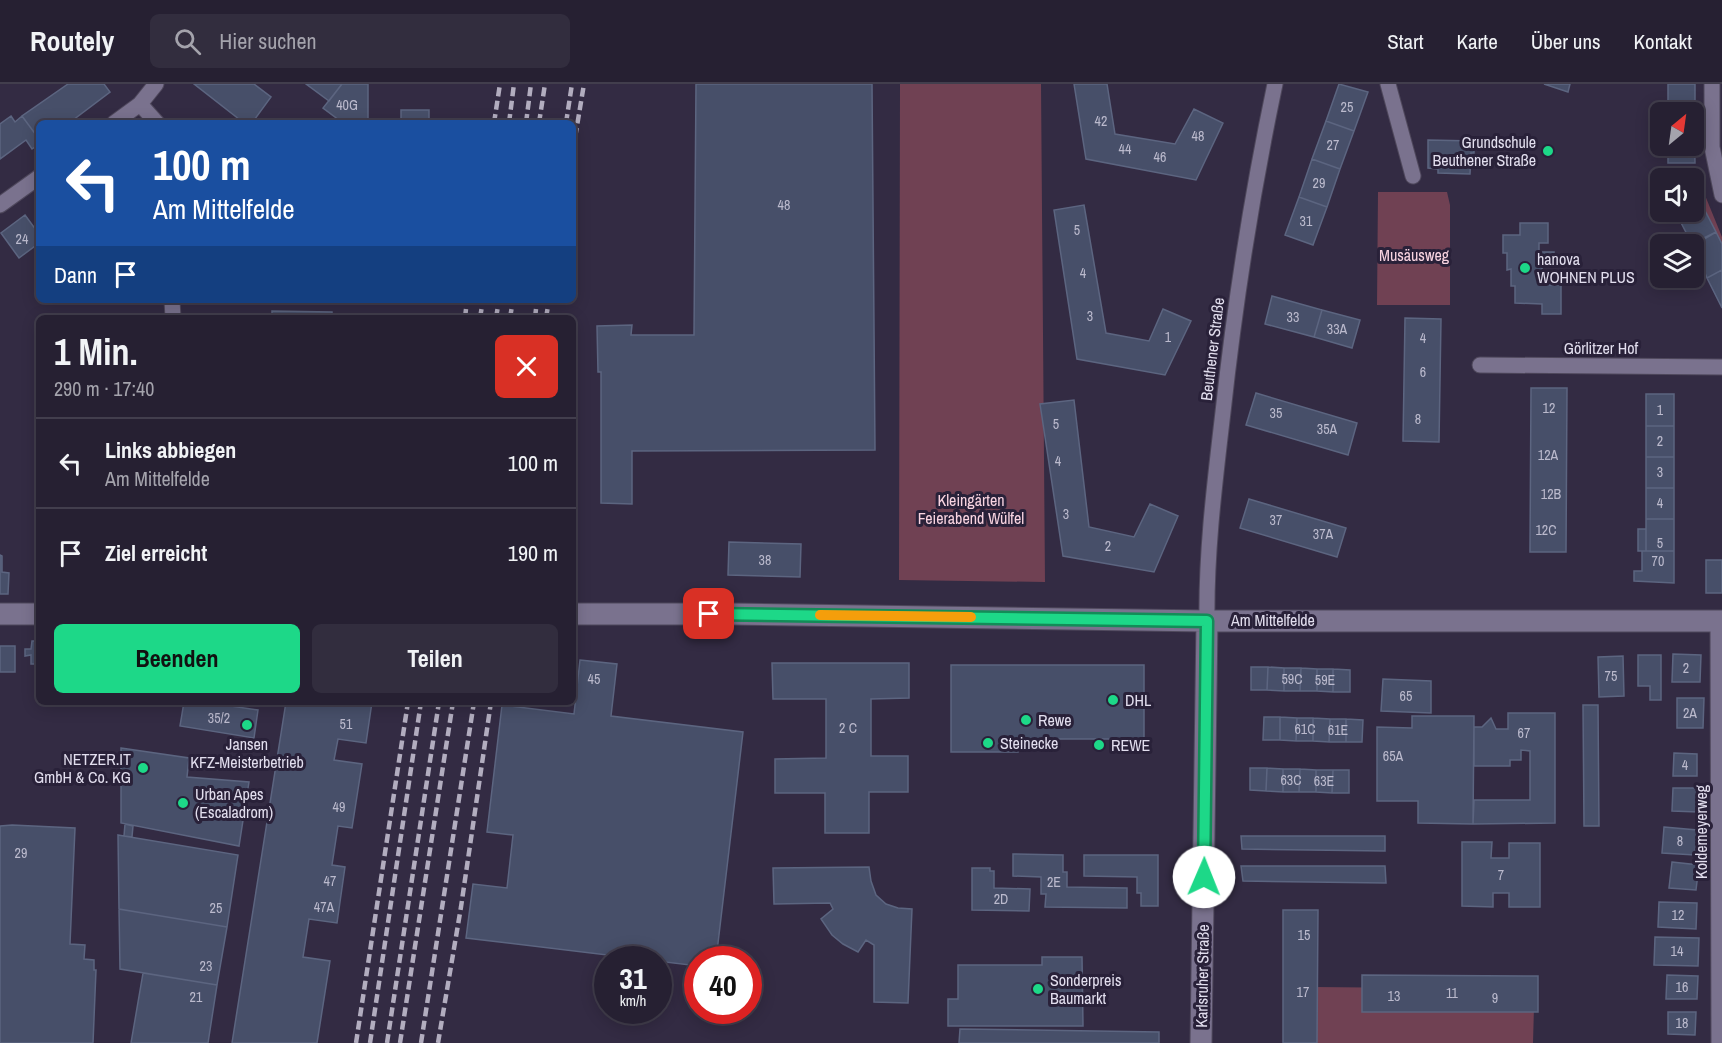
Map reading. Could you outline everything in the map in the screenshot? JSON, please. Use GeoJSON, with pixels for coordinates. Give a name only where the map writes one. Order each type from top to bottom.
{"type":"FeatureCollection","features":[{"type":"Feature","properties":{"kind":"street"},"geometry":{"type":"LineString","coordinates":[[118,120],[140,104],[156,84]]}},
{"type":"Feature","properties":{"kind":"street","name":"Beuthener Straße"},"geometry":{"type":"LineString","coordinates":[[1207,621],[1214,486],[1235,304],[1257,172],[1275,84]]}},
{"type":"Feature","properties":{"kind":"street"},"geometry":{"type":"LineString","coordinates":[[1389,84],[1413,176]]}},
{"type":"Feature","properties":{"kind":"street"},"geometry":{"type":"LineString","coordinates":[[1712,84],[1712,147],[1722,195]]}},
{"type":"Feature","properties":{"kind":"street"},"geometry":{"type":"LineString","coordinates":[[140,104],[154,120]]}},
{"type":"Feature","properties":{"kind":"street"},"geometry":{"type":"LineString","coordinates":[[0,205],[36,179]]}},
{"type":"Feature","properties":{"kind":"street","name":"Görlitzer Hof"},"geometry":{"type":"LineString","coordinates":[[1480,365],[1722,367]]}},
{"type":"Feature","properties":{"kind":"street"},"geometry":{"type":"LineString","coordinates":[[0,614],[36,614]]}},
{"type":"Feature","properties":{"kind":"street","name":"Am Mittelfelde"},"geometry":{"type":"LineString","coordinates":[[576,614],[1207,621],[1720,621]]}},
{"type":"Feature","properties":{"kind":"street","name":"Karlsruher Straße"},"geometry":{"type":"LineString","coordinates":[[1201,1043],[1207,621]]}},
{"type":"Feature","properties":{"kind":"street","name":"Koldemeyerweg"},"geometry":{"type":"LineString","coordinates":[[1719,1043],[1720,621]]}},
{"type":"Feature","properties":{"kind":"green space","name":"Kleingärten Feierabend Wülfel"},"geometry":{"type":"Polygon","coordinates":[[[900,84],[1041,84],[1045,582],[899,580],[900,84]]]}},
{"type":"Feature","properties":{"kind":"green space","name":"Musäusweg"},"geometry":{"type":"Polygon","coordinates":[[[1378,192],[1447,192],[1450,205],[1450,305],[1377,305],[1378,192]]]}},
{"type":"Feature","properties":{"kind":"green space"},"geometry":{"type":"Polygon","coordinates":[[[1704,193],[1722,237],[1722,244],[1704,209],[1704,193]]]}},
{"type":"Feature","properties":{"kind":"green space"},"geometry":{"type":"Polygon","coordinates":[[[1314,987],[1423,988],[1534,1007],[1533,1043],[1315,1043],[1314,987]]]}},
{"type":"Feature","properties":{"kind":"building"},"geometry":{"type":"Polygon","coordinates":[[[68,84],[104,84],[110,92],[73,120],[36,120],[36,135],[22,116],[68,84]]]}},
{"type":"Feature","properties":{"kind":"building"},"geometry":{"type":"Polygon","coordinates":[[[194,84],[254,84],[271,97],[254,120],[240,120],[194,84]]]}},
{"type":"Feature","properties":{"kind":"building"},"geometry":{"type":"Polygon","coordinates":[[[306,84],[342,84],[329,101],[306,84]]]}},
{"type":"Feature","properties":{"kind":"building"},"geometry":{"type":"Polygon","coordinates":[[[342,84],[368,84],[368,120],[339,120],[323,108],[342,84]]]}},
{"type":"Feature","properties":{"kind":"building"},"geometry":{"type":"Polygon","coordinates":[[[696,84],[872,84],[875,450],[632,451],[632,504],[601,503],[601,372],[598,372],[597,326],[632,325],[631,335],[694,335],[696,84]]]}},
{"type":"Feature","properties":{"kind":"building"},"geometry":{"type":"Polygon","coordinates":[[[1074,84],[1107,84],[1115,134],[1175,144],[1194,109],[1223,123],[1196,180],[1086,159],[1074,84]]]}},
{"type":"Feature","properties":{"kind":"building"},"geometry":{"type":"Polygon","coordinates":[[[1339,84],[1368,92],[1354,131],[1326,121],[1339,84]]]}},
{"type":"Feature","properties":{"kind":"building"},"geometry":{"type":"Polygon","coordinates":[[[1544,84],[1570,84],[1568,92],[1544,84]]]}},
{"type":"Feature","properties":{"kind":"building"},"geometry":{"type":"Polygon","coordinates":[[[1668,84],[1695,84],[1695,102],[1668,102],[1668,84]]]}},
{"type":"Feature","properties":{"kind":"building"},"geometry":{"type":"Polygon","coordinates":[[[401,110],[429,110],[429,120],[401,120],[401,110]]]}},
{"type":"Feature","properties":{"kind":"building"},"geometry":{"type":"Polygon","coordinates":[[[11,116],[15,122],[22,116],[36,135],[36,146],[32,149],[26,140],[0,159],[0,124],[11,116]]]}},
{"type":"Feature","properties":{"kind":"building"},"geometry":{"type":"Polygon","coordinates":[[[1326,121],[1354,131],[1340,169],[1312,159],[1326,121]]]}},
{"type":"Feature","properties":{"kind":"building"},"geometry":{"type":"Polygon","coordinates":[[[1428,140],[1474,141],[1470,174],[1438,173],[1438,169],[1428,168],[1428,140]]]}},
{"type":"Feature","properties":{"kind":"building"},"geometry":{"type":"Polygon","coordinates":[[[1668,156],[1695,156],[1695,163],[1668,163],[1668,156]]]}},
{"type":"Feature","properties":{"kind":"building"},"geometry":{"type":"Polygon","coordinates":[[[1312,159],[1340,169],[1327,207],[1299,197],[1312,159]]]}},
{"type":"Feature","properties":{"kind":"building"},"geometry":{"type":"Polygon","coordinates":[[[1299,197],[1327,207],[1313,245],[1285,235],[1299,197]]]}},
{"type":"Feature","properties":{"kind":"building"},"geometry":{"type":"Polygon","coordinates":[[[1084,205],[1106,333],[1149,341],[1163,309],[1191,321],[1165,375],[1077,359],[1054,210],[1084,205]]]}},
{"type":"Feature","properties":{"kind":"building"},"geometry":{"type":"Polygon","coordinates":[[[1704,209],[1716,232],[1704,238],[1704,234],[1687,234],[1681,222],[1704,222],[1704,209]]]}},
{"type":"Feature","properties":{"kind":"building"},"geometry":{"type":"Polygon","coordinates":[[[25,215],[36,230],[36,245],[19,258],[1,233],[25,215]]]}},
{"type":"Feature","properties":{"kind":"building","name":"hanova WOHNEN PLUS"},"geometry":{"type":"Polygon","coordinates":[[[1520,223],[1548,223],[1548,243],[1539,243],[1539,252],[1554,252],[1554,266],[1542,266],[1542,285],[1561,285],[1561,314],[1542,314],[1542,304],[1515,303],[1515,286],[1511,286],[1511,269],[1507,270],[1507,253],[1503,253],[1503,235],[1520,235],[1520,223]]]}},
{"type":"Feature","properties":{"kind":"building"},"geometry":{"type":"Polygon","coordinates":[[[1716,232],[1722,244],[1722,270],[1707,278],[1704,270],[1704,239],[1716,232]]]}},
{"type":"Feature","properties":{"kind":"building"},"geometry":{"type":"Polygon","coordinates":[[[1722,270],[1722,308],[1707,278],[1722,270]]]}},
{"type":"Feature","properties":{"kind":"building"},"geometry":{"type":"Polygon","coordinates":[[[1272,296],[1322,310],[1314,337],[1265,324],[1272,296]]]}},
{"type":"Feature","properties":{"kind":"building"},"geometry":{"type":"Polygon","coordinates":[[[1322,310],[1360,320],[1352,348],[1314,337],[1322,310]]]}},
{"type":"Feature","properties":{"kind":"building"},"geometry":{"type":"Polygon","coordinates":[[[272,311],[332,312],[332,315],[272,315],[272,311]]]}},
{"type":"Feature","properties":{"kind":"building"},"geometry":{"type":"Polygon","coordinates":[[[1405,318],[1441,319],[1439,442],[1403,441],[1405,318]]]}},
{"type":"Feature","properties":{"kind":"building"},"geometry":{"type":"Polygon","coordinates":[[[1531,388],[1567,388],[1566,552],[1530,552],[1531,388]]]}},
{"type":"Feature","properties":{"kind":"building"},"geometry":{"type":"Polygon","coordinates":[[[1256,393],[1357,423],[1348,455],[1246,425],[1256,393]]]}},
{"type":"Feature","properties":{"kind":"building"},"geometry":{"type":"Polygon","coordinates":[[[1646,394],[1674,394],[1674,426],[1646,426],[1646,394]]]}},
{"type":"Feature","properties":{"kind":"building"},"geometry":{"type":"Polygon","coordinates":[[[1074,400],[1089,527],[1134,537],[1150,504],[1178,516],[1154,572],[1063,556],[1040,404],[1074,400]]]}},
{"type":"Feature","properties":{"kind":"building"},"geometry":{"type":"Polygon","coordinates":[[[1646,426],[1674,426],[1674,457],[1646,457],[1646,426]]]}},
{"type":"Feature","properties":{"kind":"building"},"geometry":{"type":"Polygon","coordinates":[[[1646,457],[1674,457],[1674,488],[1646,488],[1646,457]]]}},
{"type":"Feature","properties":{"kind":"building"},"geometry":{"type":"Polygon","coordinates":[[[1646,488],[1674,488],[1674,519],[1646,519],[1646,488]]]}},
{"type":"Feature","properties":{"kind":"building"},"geometry":{"type":"Polygon","coordinates":[[[1249,499],[1346,528],[1337,557],[1240,528],[1249,499]]]}},
{"type":"Feature","properties":{"kind":"building"},"geometry":{"type":"Polygon","coordinates":[[[1646,519],[1674,519],[1674,551],[1646,551],[1646,519]]]}},
{"type":"Feature","properties":{"kind":"building"},"geometry":{"type":"Polygon","coordinates":[[[1638,529],[1646,529],[1646,551],[1638,551],[1638,529]]]}},
{"type":"Feature","properties":{"kind":"building"},"geometry":{"type":"Polygon","coordinates":[[[729,542],[801,544],[800,577],[728,575],[729,542]]]}},
{"type":"Feature","properties":{"kind":"building"},"geometry":{"type":"Polygon","coordinates":[[[1642,551],[1674,551],[1674,583],[1634,581],[1634,571],[1642,571],[1642,551]]]}},
{"type":"Feature","properties":{"kind":"building"},"geometry":{"type":"Polygon","coordinates":[[[0,555],[2,556],[2,572],[9,573],[8,594],[0,594],[0,555]]]}},
{"type":"Feature","properties":{"kind":"building"},"geometry":{"type":"Polygon","coordinates":[[[1706,560],[1722,560],[1722,593],[1706,593],[1706,560]]]}},
{"type":"Feature","properties":{"kind":"building"},"geometry":{"type":"Polygon","coordinates":[[[32,641],[36,641],[36,664],[31,664],[31,655],[25,656],[25,649],[31,649],[32,641]]]}},
{"type":"Feature","properties":{"kind":"building"},"geometry":{"type":"Polygon","coordinates":[[[0,646],[15,646],[15,672],[0,672],[0,646]]]}},
{"type":"Feature","properties":{"kind":"building"},"geometry":{"type":"Polygon","coordinates":[[[1673,654],[1701,655],[1700,682],[1672,682],[1673,654]]]}},
{"type":"Feature","properties":{"kind":"building"},"geometry":{"type":"Polygon","coordinates":[[[1638,655],[1661,655],[1661,700],[1650,700],[1650,686],[1638,686],[1638,655]]]}},
{"type":"Feature","properties":{"kind":"building"},"geometry":{"type":"Polygon","coordinates":[[[1623,656],[1624,696],[1599,697],[1598,657],[1623,656]]]}},
{"type":"Feature","properties":{"kind":"building"},"geometry":{"type":"Polygon","coordinates":[[[580,660],[617,664],[611,716],[743,732],[718,946],[684,946],[684,964],[672,963],[672,946],[594,946],[594,953],[466,938],[473,884],[507,888],[513,835],[487,832],[502,705],[574,714],[580,660]]]}},
{"type":"Feature","properties":{"kind":"building"},"geometry":{"type":"Polygon","coordinates":[[[772,663],[909,663],[909,698],[871,699],[871,756],[908,756],[908,792],[869,792],[869,833],[825,833],[825,793],[775,793],[775,759],[826,758],[826,699],[773,699],[772,663]]]}},
{"type":"Feature","properties":{"kind":"building"},"geometry":{"type":"Polygon","coordinates":[[[951,665],[1144,665],[1144,739],[1018,739],[1018,752],[951,752],[951,665]]]}},
{"type":"Feature","properties":{"kind":"building"},"geometry":{"type":"Polygon","coordinates":[[[1251,667],[1268,667],[1267,690],[1251,690],[1251,667]]]}},
{"type":"Feature","properties":{"kind":"building"},"geometry":{"type":"Polygon","coordinates":[[[1268,667],[1284,668],[1284,691],[1267,690],[1268,667]]]}},
{"type":"Feature","properties":{"kind":"building"},"geometry":{"type":"Polygon","coordinates":[[[1284,668],[1301,668],[1300,691],[1284,691],[1284,668]]]}},
{"type":"Feature","properties":{"kind":"building"},"geometry":{"type":"Polygon","coordinates":[[[1301,668],[1317,669],[1317,691],[1300,691],[1301,668]]]}},
{"type":"Feature","properties":{"kind":"building"},"geometry":{"type":"Polygon","coordinates":[[[1317,669],[1333,669],[1333,692],[1317,691],[1317,669]]]}},
{"type":"Feature","properties":{"kind":"building"},"geometry":{"type":"Polygon","coordinates":[[[1333,669],[1350,670],[1350,692],[1333,692],[1333,669]]]}},
{"type":"Feature","properties":{"kind":"building"},"geometry":{"type":"Polygon","coordinates":[[[1383,679],[1431,681],[1431,713],[1381,711],[1383,679]]]}},
{"type":"Feature","properties":{"kind":"building"},"geometry":{"type":"Polygon","coordinates":[[[1677,698],[1704,698],[1703,728],[1677,728],[1677,698]]]}},
{"type":"Feature","properties":{"kind":"building"},"geometry":{"type":"Polygon","coordinates":[[[184,705],[224,705],[258,710],[254,738],[180,726],[184,705]]]}},
{"type":"Feature","properties":{"kind":"building"},"geometry":{"type":"Polygon","coordinates":[[[286,705],[372,705],[366,743],[338,739],[334,760],[362,764],[352,828],[338,826],[332,865],[345,867],[337,923],[309,919],[303,957],[330,961],[317,1043],[232,1043],[286,705]]]}},
{"type":"Feature","properties":{"kind":"building"},"geometry":{"type":"Polygon","coordinates":[[[1583,705],[1598,705],[1599,826],[1584,826],[1583,705]]]}},
{"type":"Feature","properties":{"kind":"building"},"geometry":{"type":"Polygon","coordinates":[[[1508,713],[1555,713],[1555,823],[1473,824],[1474,800],[1530,800],[1530,751],[1521,750],[1521,760],[1510,760],[1510,766],[1474,766],[1474,727],[1482,727],[1491,718],[1496,729],[1508,729],[1508,713]]]}},
{"type":"Feature","properties":{"kind":"building"},"geometry":{"type":"Polygon","coordinates":[[[1412,716],[1474,716],[1473,824],[1418,823],[1418,801],[1377,801],[1377,727],[1412,728],[1412,716]]]}},
{"type":"Feature","properties":{"kind":"building"},"geometry":{"type":"Polygon","coordinates":[[[1264,717],[1280,717],[1280,740],[1263,740],[1264,717]]]}},
{"type":"Feature","properties":{"kind":"building"},"geometry":{"type":"Polygon","coordinates":[[[1280,717],[1297,718],[1296,741],[1280,740],[1280,717]]]}},
{"type":"Feature","properties":{"kind":"building"},"geometry":{"type":"Polygon","coordinates":[[[1297,718],[1313,718],[1313,741],[1296,741],[1297,718]]]}},
{"type":"Feature","properties":{"kind":"building"},"geometry":{"type":"Polygon","coordinates":[[[1313,718],[1330,719],[1329,742],[1313,741],[1313,718]]]}},
{"type":"Feature","properties":{"kind":"building"},"geometry":{"type":"Polygon","coordinates":[[[1330,719],[1346,719],[1346,742],[1329,742],[1330,719]]]}},
{"type":"Feature","properties":{"kind":"building"},"geometry":{"type":"Polygon","coordinates":[[[1346,719],[1363,720],[1362,742],[1346,742],[1346,719]]]}},
{"type":"Feature","properties":{"kind":"building","name":"Urban Apes (Escaladrom)"},"geometry":{"type":"Polygon","coordinates":[[[121,748],[189,758],[187,777],[249,782],[239,846],[121,823],[121,748]]]}},
{"type":"Feature","properties":{"kind":"building"},"geometry":{"type":"Polygon","coordinates":[[[1674,753],[1697,754],[1697,776],[1673,776],[1674,753]]]}},
{"type":"Feature","properties":{"kind":"building"},"geometry":{"type":"Polygon","coordinates":[[[1250,768],[1267,768],[1266,791],[1250,790],[1250,768]]]}},
{"type":"Feature","properties":{"kind":"building"},"geometry":{"type":"Polygon","coordinates":[[[1267,768],[1283,769],[1283,792],[1266,791],[1267,768]]]}},
{"type":"Feature","properties":{"kind":"building"},"geometry":{"type":"Polygon","coordinates":[[[1283,769],[1300,769],[1299,792],[1283,792],[1283,769]]]}},
{"type":"Feature","properties":{"kind":"building"},"geometry":{"type":"Polygon","coordinates":[[[1300,769],[1316,770],[1316,792],[1299,792],[1300,769]]]}},
{"type":"Feature","properties":{"kind":"building"},"geometry":{"type":"Polygon","coordinates":[[[1316,770],[1333,770],[1332,793],[1316,792],[1316,770]]]}},
{"type":"Feature","properties":{"kind":"building"},"geometry":{"type":"Polygon","coordinates":[[[1333,770],[1349,770],[1349,793],[1332,793],[1333,770]]]}},
{"type":"Feature","properties":{"kind":"building"},"geometry":{"type":"Polygon","coordinates":[[[1673,788],[1698,788],[1698,812],[1672,811],[1673,788]]]}},
{"type":"Feature","properties":{"kind":"building"},"geometry":{"type":"Polygon","coordinates":[[[125,824],[133,826],[132,837],[124,836],[125,824]]]}},
{"type":"Feature","properties":{"kind":"building"},"geometry":{"type":"Polygon","coordinates":[[[0,826],[75,828],[70,944],[85,945],[84,959],[94,960],[94,970],[96,970],[93,1043],[0,1043],[0,826]]]}},
{"type":"Feature","properties":{"kind":"building"},"geometry":{"type":"Polygon","coordinates":[[[1664,827],[1697,830],[1695,855],[1662,853],[1664,827]]]}},
{"type":"Feature","properties":{"kind":"building"},"geometry":{"type":"Polygon","coordinates":[[[118,835],[238,855],[227,927],[119,909],[118,835]]]}},
{"type":"Feature","properties":{"kind":"building"},"geometry":{"type":"Polygon","coordinates":[[[1241,836],[1385,836],[1385,851],[1242,849],[1241,836]]]}},
{"type":"Feature","properties":{"kind":"building"},"geometry":{"type":"Polygon","coordinates":[[[1462,842],[1492,842],[1491,858],[1509,858],[1509,843],[1540,843],[1540,907],[1509,907],[1509,893],[1493,893],[1493,907],[1462,906],[1462,842]]]}},
{"type":"Feature","properties":{"kind":"building"},"geometry":{"type":"Polygon","coordinates":[[[1013,854],[1063,855],[1063,872],[1067,872],[1067,887],[1127,888],[1127,908],[1045,907],[1046,894],[1041,894],[1041,877],[1013,876],[1013,854]]]}},
{"type":"Feature","properties":{"kind":"building"},"geometry":{"type":"Polygon","coordinates":[[[1084,855],[1158,855],[1158,906],[1141,906],[1141,893],[1137,893],[1137,877],[1084,876],[1084,855]]]}},
{"type":"Feature","properties":{"kind":"building"},"geometry":{"type":"Polygon","coordinates":[[[1672,862],[1699,865],[1696,890],[1669,888],[1672,862]]]}},
{"type":"Feature","properties":{"kind":"building"},"geometry":{"type":"Polygon","coordinates":[[[1241,866],[1385,866],[1386,883],[1243,881],[1241,866]]]}},
{"type":"Feature","properties":{"kind":"building"},"geometry":{"type":"Polygon","coordinates":[[[869,867],[876,895],[886,904],[912,909],[908,1003],[874,1002],[874,945],[866,940],[858,952],[832,935],[821,919],[833,909],[830,903],[774,904],[773,868],[869,867]]]}},
{"type":"Feature","properties":{"kind":"building"},"geometry":{"type":"Polygon","coordinates":[[[972,868],[990,868],[990,871],[994,871],[994,888],[1030,889],[1029,911],[972,910],[972,868]]]}},
{"type":"Feature","properties":{"kind":"building"},"geometry":{"type":"Polygon","coordinates":[[[1659,902],[1697,903],[1696,929],[1658,927],[1659,902]]]}},
{"type":"Feature","properties":{"kind":"building"},"geometry":{"type":"Polygon","coordinates":[[[119,909],[227,927],[217,985],[120,969],[119,909]]]}},
{"type":"Feature","properties":{"kind":"building"},"geometry":{"type":"Polygon","coordinates":[[[1283,910],[1318,910],[1317,1043],[1283,1043],[1283,910]]]}},
{"type":"Feature","properties":{"kind":"building"},"geometry":{"type":"Polygon","coordinates":[[[1655,937],[1699,938],[1698,966],[1654,965],[1655,937]]]}},
{"type":"Feature","properties":{"kind":"building"},"geometry":{"type":"Polygon","coordinates":[[[1042,957],[1082,957],[1083,1026],[948,1026],[948,999],[958,999],[958,965],[1042,965],[1042,957]]]}},
{"type":"Feature","properties":{"kind":"building"},"geometry":{"type":"Polygon","coordinates":[[[143,973],[217,985],[208,1043],[131,1043],[143,973]]]}},
{"type":"Feature","properties":{"kind":"building"},"geometry":{"type":"Polygon","coordinates":[[[1362,975],[1538,976],[1538,1012],[1362,1012],[1362,975]]]}},
{"type":"Feature","properties":{"kind":"building"},"geometry":{"type":"Polygon","coordinates":[[[1667,975],[1698,976],[1697,999],[1666,999],[1667,975]]]}},
{"type":"Feature","properties":{"kind":"building"},"geometry":{"type":"Polygon","coordinates":[[[1668,1012],[1696,1012],[1695,1035],[1668,1034],[1668,1012]]]}},
{"type":"Feature","properties":{"kind":"building"},"geometry":{"type":"Polygon","coordinates":[[[960,1029],[1159,1032],[1159,1043],[959,1043],[960,1029]]]}},
{"type":"Feature","properties":{"kind":"railway"},"geometry":{"type":"LineString","coordinates":[[494,120],[500,84]]}},
{"type":"Feature","properties":{"kind":"railway"},"geometry":{"type":"LineString","coordinates":[[509,120],[514,84]]}},
{"type":"Feature","properties":{"kind":"railway"},"geometry":{"type":"LineString","coordinates":[[526,120],[531,84]]}},
{"type":"Feature","properties":{"kind":"railway"},"geometry":{"type":"LineString","coordinates":[[539,120],[545,84]]}},
{"type":"Feature","properties":{"kind":"railway"},"geometry":{"type":"LineString","coordinates":[[566,120],[572,84]]}},
{"type":"Feature","properties":{"kind":"railway"},"geometry":{"type":"LineString","coordinates":[[576,132],[584,84]]}},
{"type":"Feature","properties":{"kind":"railway"},"geometry":{"type":"LineString","coordinates":[[465,315],[467,303]]}},
{"type":"Feature","properties":{"kind":"railway"},"geometry":{"type":"LineString","coordinates":[[480,315],[482,303]]}},
{"type":"Feature","properties":{"kind":"railway"},"geometry":{"type":"LineString","coordinates":[[496,315],[498,303]]}},
{"type":"Feature","properties":{"kind":"railway"},"geometry":{"type":"LineString","coordinates":[[510,315],[512,303]]}},
{"type":"Feature","properties":{"kind":"railway"},"geometry":{"type":"LineString","coordinates":[[535,315],[537,303]]}},
{"type":"Feature","properties":{"kind":"railway"},"geometry":{"type":"LineString","coordinates":[[546,315],[548,303]]}},
{"type":"Feature","properties":{"kind":"railway"},"geometry":{"type":"LineString","coordinates":[[356,1043],[408,705]]}},
{"type":"Feature","properties":{"kind":"railway"},"geometry":{"type":"LineString","coordinates":[[370,1043],[421,705]]}},
{"type":"Feature","properties":{"kind":"railway"},"geometry":{"type":"LineString","coordinates":[[387,1043],[439,705]]}},
{"type":"Feature","properties":{"kind":"railway"},"geometry":{"type":"LineString","coordinates":[[400,1043],[453,705]]}},
{"type":"Feature","properties":{"kind":"railway"},"geometry":{"type":"LineString","coordinates":[[421,1043],[474,705]]}},
{"type":"Feature","properties":{"kind":"railway"},"geometry":{"type":"LineString","coordinates":[[438,1043],[461,907],[491,705]]}},
{"type":"Feature","properties":{"kind":"slow traffic"},"geometry":{"type":"LineString","coordinates":[[820,615],[971,617]]}},
{"type":"Feature","properties":{"kind":"place","name":"Grundschule Beuthener Straße"},"geometry":{"type":"Point","coordinates":[1548,151]}},
{"type":"Feature","properties":{"kind":"place","name":"hanova WOHNEN PLUS"},"geometry":{"type":"Point","coordinates":[1525,268]}},
{"type":"Feature","properties":{"kind":"place","name":"DHL"},"geometry":{"type":"Point","coordinates":[1113,700]}},
{"type":"Feature","properties":{"kind":"place","name":"Rewe"},"geometry":{"type":"Point","coordinates":[1026,720]}},
{"type":"Feature","properties":{"kind":"place","name":"Jansen KFZ-Meisterbetrieb"},"geometry":{"type":"Point","coordinates":[247,725]}},
{"type":"Feature","properties":{"kind":"place","name":"Steinecke"},"geometry":{"type":"Point","coordinates":[988,743]}},
{"type":"Feature","properties":{"kind":"place","name":"REWE"},"geometry":{"type":"Point","coordinates":[1099,745]}},
{"type":"Feature","properties":{"kind":"place","name":"NETZER.IT GmbH & Co. KG"},"geometry":{"type":"Point","coordinates":[143,768]}},
{"type":"Feature","properties":{"kind":"place","name":"Urban Apes (Escaladrom)"},"geometry":{"type":"Point","coordinates":[183,803]}},
{"type":"Feature","properties":{"kind":"place","name":"Sonderpreis Baumarkt"},"geometry":{"type":"Point","coordinates":[1038,989]}},
{"type":"Feature","properties":{"kind":"route"},"geometry":{"type":"LineString","coordinates":[[709,614],[1207,621],[1204,877]]}}]}
